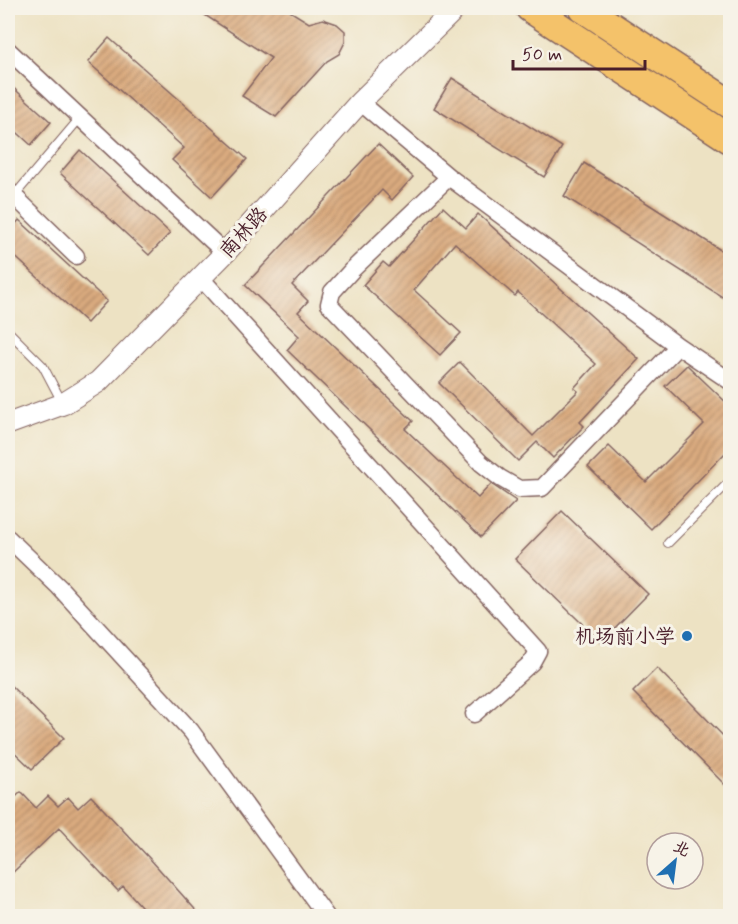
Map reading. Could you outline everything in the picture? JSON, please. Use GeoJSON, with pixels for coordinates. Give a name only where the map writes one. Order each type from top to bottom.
{"type":"FeatureCollection","features":[{"type":"Feature","properties":{"kind":"highway"},"geometry":{"type":"LineString","coordinates":[[530,8],[730,139]]}},
{"type":"Feature","properties":{"kind":"highway"},"geometry":{"type":"LineString","coordinates":[[584,8],[730,104]]}},
{"type":"Feature","properties":{"kind":"street","name":"南林路"},"geometry":{"type":"LineString","coordinates":[[8,424],[63,404],[98,382],[225,253],[360,102],[456,8]]}},
{"type":"Feature","properties":{"kind":"street"},"geometry":{"type":"LineString","coordinates":[[8,50],[225,253]]}},
{"type":"Feature","properties":{"kind":"street"},"geometry":{"type":"LineString","coordinates":[[360,102],[449,177],[678,346],[730,381]]}},
{"type":"Feature","properties":{"kind":"street"},"geometry":{"type":"LineString","coordinates":[[449,177],[352,270],[332,292],[329,304],[481,463],[500,478],[519,489],[542,488],[678,346]]}},
{"type":"Feature","properties":{"kind":"street"},"geometry":{"type":"LineString","coordinates":[[11,193],[76,256]]}},
{"type":"Feature","properties":{"kind":"street"},"geometry":{"type":"LineString","coordinates":[[200,278],[538,651],[532,662],[474,714]]}},
{"type":"Feature","properties":{"kind":"street"},"geometry":{"type":"LineString","coordinates":[[8,538],[59,587],[191,731],[326,916]]}},
{"type":"Feature","properties":{"kind":"lane"},"geometry":{"type":"LineString","coordinates":[[11,193],[80,118]]}},
{"type":"Feature","properties":{"kind":"lane"},"geometry":{"type":"LineString","coordinates":[[8,331],[43,366],[63,404]]}},
{"type":"Feature","properties":{"kind":"lane"},"geometry":{"type":"LineString","coordinates":[[668,543],[730,481]]}},
{"type":"Feature","properties":{"kind":"building"},"geometry":{"type":"Polygon","coordinates":[[[194,8],[285,8],[309,23],[323,19],[337,24],[345,31],[345,42],[339,54],[327,61],[276,117],[242,96],[271,58],[194,8]]]}},
{"type":"Feature","properties":{"kind":"building"},"geometry":{"type":"Polygon","coordinates":[[[109,38],[247,159],[212,197],[172,160],[184,148],[88,62],[109,38]]]}},
{"type":"Feature","properties":{"kind":"building"},"geometry":{"type":"Polygon","coordinates":[[[452,78],[562,147],[544,177],[434,108],[452,78]]]}},
{"type":"Feature","properties":{"kind":"building"},"geometry":{"type":"Polygon","coordinates":[[[8,83],[51,122],[31,145],[8,124],[8,83]]]}},
{"type":"Feature","properties":{"kind":"building"},"geometry":{"type":"Polygon","coordinates":[[[378,144],[413,177],[392,200],[382,190],[292,285],[308,301],[298,312],[413,421],[405,429],[478,498],[491,484],[516,501],[481,537],[287,350],[299,336],[245,285],[378,144]]]}},
{"type":"Feature","properties":{"kind":"building"},"geometry":{"type":"Polygon","coordinates":[[[80,150],[170,233],[149,255],[60,173],[80,150]]]}},
{"type":"Feature","properties":{"kind":"building"},"geometry":{"type":"Polygon","coordinates":[[[584,163],[730,256],[730,302],[564,196],[584,163]]]}},
{"type":"Feature","properties":{"kind":"building"},"geometry":{"type":"Polygon","coordinates":[[[443,207],[466,228],[478,214],[639,359],[580,422],[584,426],[553,458],[537,442],[518,461],[439,383],[460,362],[533,436],[578,391],[574,388],[596,364],[518,292],[515,296],[455,243],[414,290],[461,333],[440,355],[363,285],[383,262],[389,267],[443,207]]]}},
{"type":"Feature","properties":{"kind":"building"},"geometry":{"type":"Polygon","coordinates":[[[19,220],[107,301],[87,323],[8,250],[8,233],[19,220]]]}},
{"type":"Feature","properties":{"kind":"building"},"geometry":{"type":"Polygon","coordinates":[[[687,365],[730,406],[730,448],[651,529],[588,467],[609,446],[646,482],[704,424],[665,386],[687,365]]]}},
{"type":"Feature","properties":{"kind":"building"},"geometry":{"type":"Polygon","coordinates":[[[562,511],[648,594],[601,642],[515,559],[562,511]]]}},
{"type":"Feature","properties":{"kind":"building"},"geometry":{"type":"Polygon","coordinates":[[[657,668],[730,743],[730,790],[633,692],[657,668]]]}},
{"type":"Feature","properties":{"kind":"building"},"geometry":{"type":"Polygon","coordinates":[[[8,683],[64,738],[32,769],[8,746],[8,683]]]}},
{"type":"Feature","properties":{"kind":"building"},"geometry":{"type":"Polygon","coordinates":[[[21,792],[36,808],[48,796],[58,806],[68,797],[78,808],[91,796],[201,916],[150,916],[123,886],[118,891],[59,828],[8,877],[8,804],[21,792]]]}},
{"type":"Feature","properties":{"kind":"place","name":"机场前小学"},"geometry":{"type":"Point","coordinates":[687,636]}}]}
